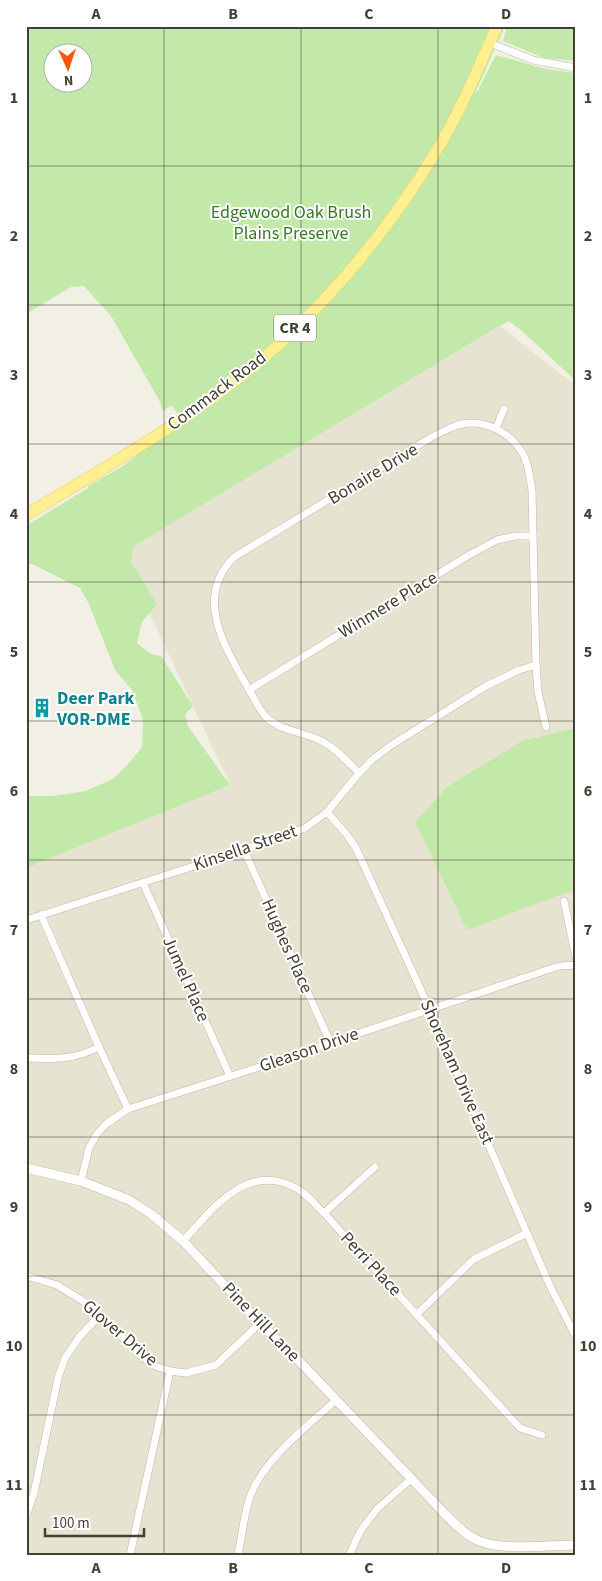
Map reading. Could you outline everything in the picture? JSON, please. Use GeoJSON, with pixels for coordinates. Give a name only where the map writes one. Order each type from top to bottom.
{"type":"FeatureCollection","features":[{"type":"Feature","properties":{"kind":"main road","name":"Commack Road"},"geometry":{"type":"LineString","coordinates":[[26,515],[201,406],[276,346],[318,305],[362,257],[422,174],[457,114],[497,26]]}},
{"type":"Feature","properties":{"kind":"street"},"geometry":{"type":"LineString","coordinates":[[490,43],[533,60],[576,68]]}},
{"type":"Feature","properties":{"kind":"street"},"geometry":{"type":"LineString","coordinates":[[504,409],[496,428],[513,441],[523,454],[529,471],[532,491],[536,665],[538,692],[546,727]]}},
{"type":"Feature","properties":{"kind":"street","name":"Bonaire Drive"},"geometry":{"type":"LineString","coordinates":[[359,773],[341,754],[320,740],[276,725],[267,718],[235,666],[217,625],[214,610],[214,594],[218,579],[234,557],[454,426],[485,424],[496,428]]}},
{"type":"Feature","properties":{"kind":"street","name":"Winmere Place"},"geometry":{"type":"LineString","coordinates":[[249,690],[468,555],[497,540],[515,536],[533,536]]}},
{"type":"Feature","properties":{"kind":"street","name":"Kinsella Street"},"geometry":{"type":"LineString","coordinates":[[26,920],[244,850],[305,828],[327,812],[359,773],[390,746],[486,686],[519,670],[536,665]]}},
{"type":"Feature","properties":{"kind":"street","name":"Shoreham Drive East"},"geometry":{"type":"LineString","coordinates":[[327,812],[356,848],[430,1010],[550,1286],[576,1337]]}},
{"type":"Feature","properties":{"kind":"street","name":"Hughes Place"},"geometry":{"type":"LineString","coordinates":[[244,850],[330,1042]]}},
{"type":"Feature","properties":{"kind":"street","name":"Jumel Place"},"geometry":{"type":"LineString","coordinates":[[143,883],[230,1076]]}},
{"type":"Feature","properties":{"kind":"street"},"geometry":{"type":"LineString","coordinates":[[564,901],[576,957]]}},
{"type":"Feature","properties":{"kind":"street"},"geometry":{"type":"LineString","coordinates":[[41,915],[128,1109]]}},
{"type":"Feature","properties":{"kind":"street","name":"Gleason Drive"},"geometry":{"type":"LineString","coordinates":[[82,1180],[89,1148],[97,1134],[106,1124],[128,1109],[559,966],[576,965]]}},
{"type":"Feature","properties":{"kind":"street"},"geometry":{"type":"LineString","coordinates":[[26,1058],[70,1058],[86,1054],[99,1046]]}},
{"type":"Feature","properties":{"kind":"street"},"geometry":{"type":"LineString","coordinates":[[324,1213],[375,1167]]}},
{"type":"Feature","properties":{"kind":"street","name":"Pine Hill Lane"},"geometry":{"type":"LineString","coordinates":[[26,1168],[82,1180],[129,1200],[150,1214],[183,1241],[461,1530],[484,1544],[498,1547],[576,1545]]}},
{"type":"Feature","properties":{"kind":"street","name":"Perri Place"},"geometry":{"type":"LineString","coordinates":[[183,1241],[226,1196],[242,1185],[263,1180],[293,1186],[324,1213],[520,1428],[542,1435]]}},
{"type":"Feature","properties":{"kind":"street"},"geometry":{"type":"LineString","coordinates":[[417,1314],[474,1259],[527,1233]]}},
{"type":"Feature","properties":{"kind":"street","name":"Glover Drive"},"geometry":{"type":"LineString","coordinates":[[26,1276],[57,1285],[84,1301],[154,1366],[170,1371],[186,1373],[216,1365],[260,1323]]}},
{"type":"Feature","properties":{"kind":"street"},"geometry":{"type":"LineString","coordinates":[[26,1516],[36,1484],[58,1378],[66,1358],[80,1336],[100,1315]]}},
{"type":"Feature","properties":{"kind":"street"},"geometry":{"type":"LineString","coordinates":[[130,1555],[170,1371]]}},
{"type":"Feature","properties":{"kind":"street"},"geometry":{"type":"LineString","coordinates":[[238,1555],[251,1496],[258,1481],[268,1466],[285,1448],[336,1400]]}},
{"type":"Feature","properties":{"kind":"street"},"geometry":{"type":"LineString","coordinates":[[349,1555],[361,1530],[377,1509],[412,1478]]}},
{"type":"Feature","properties":{"kind":"shaded area"},"geometry":{"type":"Polygon","coordinates":[[[491,319],[576,386],[576,1555],[26,1555],[26,865],[230,785],[117,544],[491,319]]]}},
{"type":"Feature","properties":{"kind":"green space","name":"Edgewood Oak Brush Plains Preserve"},"geometry":{"type":"Polygon","coordinates":[[[26,26],[505,26],[477,92],[496,55],[546,69],[576,73],[576,381],[509,321],[134,546],[131,562],[157,604],[142,622],[137,643],[151,654],[161,656],[193,706],[185,715],[188,726],[230,785],[26,868],[26,796],[52,796],[86,791],[113,779],[142,747],[143,720],[132,690],[115,670],[89,604],[80,588],[32,564],[26,564],[26,526],[123,466],[179,423],[178,415],[172,405],[163,411],[159,400],[111,316],[84,286],[71,287],[26,314],[26,26]]]}},
{"type":"Feature","properties":{"kind":"green space"},"geometry":{"type":"Polygon","coordinates":[[[507,26],[576,26],[576,61],[544,58],[503,41],[507,26]]]}},
{"type":"Feature","properties":{"kind":"green space"},"geometry":{"type":"Polygon","coordinates":[[[576,728],[576,889],[467,930],[415,822],[447,787],[522,741],[576,728]]]}},
{"type":"Feature","properties":{"kind":"place","name":"Deer Park VOR-DME"},"geometry":{"type":"Point","coordinates":[42,708]}}]}
